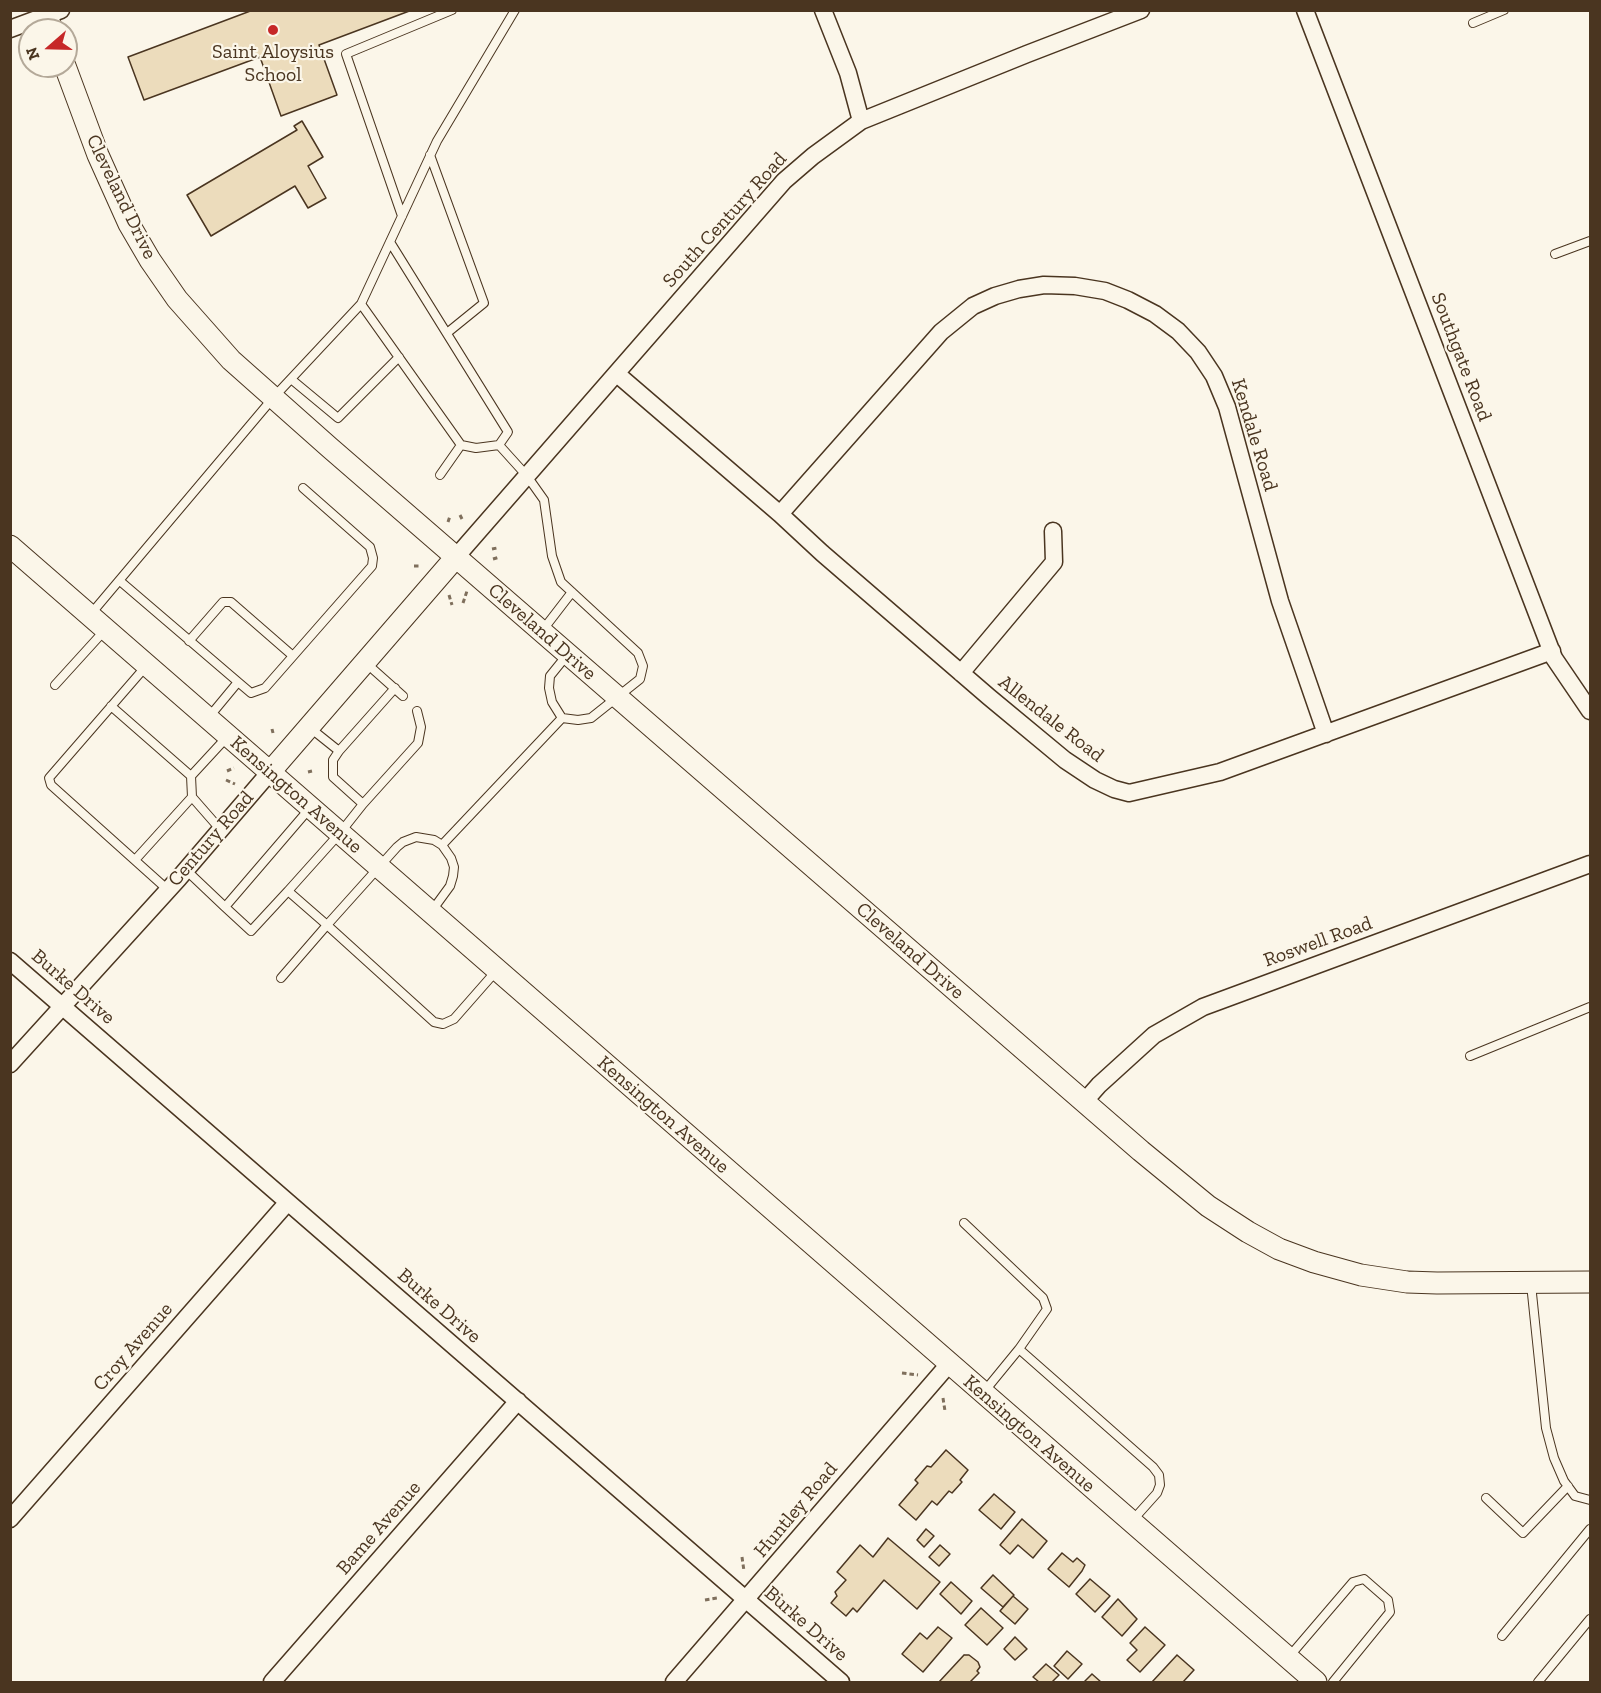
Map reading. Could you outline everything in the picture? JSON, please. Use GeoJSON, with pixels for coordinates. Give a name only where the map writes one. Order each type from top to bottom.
{"type":"FeatureCollection","features":[{"type":"Feature","properties":{"kind":"street"},"geometry":{"type":"LineString","coordinates":[[823,10],[848,73],[861,121]]}},
{"type":"Feature","properties":{"kind":"street","name":"South Century Road"},"geometry":{"type":"LineString","coordinates":[[456,557],[784,181],[813,156],[861,121],[1141,10]]}},
{"type":"Feature","properties":{"kind":"street","name":"Southgate Road"},"geometry":{"type":"LineString","coordinates":[[1305,10],[1551,651],[1590,711]]}},
{"type":"Feature","properties":{"kind":"street"},"geometry":{"type":"LineString","coordinates":[[10,28],[51,17]]}},
{"type":"Feature","properties":{"kind":"street","name":"Cleveland Drive"},"geometry":{"type":"LineString","coordinates":[[69,78],[98,155],[129,224],[150,260],[191,316],[231,360],[1113,1127],[1208,1206],[1248,1232],[1279,1248],[1314,1262],[1361,1275],[1407,1282],[1531,1284],[1590,1282]]}},
{"type":"Feature","properties":{"kind":"street","name":"Kendale Road"},"geometry":{"type":"LineString","coordinates":[[780,514],[941,332],[973,306],[995,296],[1044,285],[1075,286],[1105,291],[1128,300],[1155,314],[1178,331],[1198,352],[1214,376],[1227,406],[1280,601],[1326,734]]}},
{"type":"Feature","properties":{"kind":"street","name":"Allendale Road"},"geometry":{"type":"LineString","coordinates":[[616,374],[961,673],[1065,760],[1113,789],[1129,793],[1220,772],[1551,651]]}},
{"type":"Feature","properties":{"kind":"street"},"geometry":{"type":"LineString","coordinates":[[961,673],[1054,562],[1053,531]]}},
{"type":"Feature","properties":{"kind":"street","name":"Kensington Avenue"},"geometry":{"type":"LineString","coordinates":[[10,546],[1316,1683]]}},
{"type":"Feature","properties":{"kind":"street","name":"Century Road"},"geometry":{"type":"LineString","coordinates":[[10,1064],[186,870],[456,557]]}},
{"type":"Feature","properties":{"kind":"street","name":"Roswell Road"},"geometry":{"type":"LineString","coordinates":[[1084,1101],[1154,1035],[1203,1007],[1590,864]]}},
{"type":"Feature","properties":{"kind":"street","name":"Burke Drive"},"geometry":{"type":"LineString","coordinates":[[10,960],[841,1683]]}},
{"type":"Feature","properties":{"kind":"street","name":"Croy Avenue"},"geometry":{"type":"LineString","coordinates":[[10,1519],[287,1203]]}},
{"type":"Feature","properties":{"kind":"street","name":"Huntley Road"},"geometry":{"type":"LineString","coordinates":[[674,1683],[949,1364]]}},
{"type":"Feature","properties":{"kind":"street","name":"Bame Avenue"},"geometry":{"type":"LineString","coordinates":[[272,1683],[518,1401]]}},
{"type":"Feature","properties":{"kind":"lane"},"geometry":{"type":"LineString","coordinates":[[402,216],[346,54],[452,10]]}},
{"type":"Feature","properties":{"kind":"lane"},"geometry":{"type":"LineString","coordinates":[[90,615],[273,398],[361,304],[430,155],[516,10]]}},
{"type":"Feature","properties":{"kind":"lane"},"geometry":{"type":"LineString","coordinates":[[1473,23],[1504,10]]}},
{"type":"Feature","properties":{"kind":"lane"},"geometry":{"type":"LineString","coordinates":[[430,155],[484,303],[447,333]]}},
{"type":"Feature","properties":{"kind":"lane"},"geometry":{"type":"LineString","coordinates":[[1555,254],[1590,241]]}},
{"type":"Feature","properties":{"kind":"lane"},"geometry":{"type":"LineString","coordinates":[[390,242],[508,432],[499,445]]}},
{"type":"Feature","properties":{"kind":"lane"},"geometry":{"type":"LineString","coordinates":[[361,304],[461,445],[476,447],[499,445]]}},
{"type":"Feature","properties":{"kind":"lane"},"geometry":{"type":"LineString","coordinates":[[291,379],[338,418],[399,357]]}},
{"type":"Feature","properties":{"kind":"lane"},"geometry":{"type":"LineString","coordinates":[[440,475],[461,445]]}},
{"type":"Feature","properties":{"kind":"lane"},"geometry":{"type":"LineString","coordinates":[[499,445],[527,476],[544,500],[552,556],[561,582],[638,653],[643,666],[640,679],[591,718],[578,720],[562,718]]}},
{"type":"Feature","properties":{"kind":"lane"},"geometry":{"type":"LineString","coordinates":[[120,581],[251,693],[265,688],[372,566],[373,558],[370,547],[303,488]]}},
{"type":"Feature","properties":{"kind":"lane"},"geometry":{"type":"LineString","coordinates":[[542,632],[572,592]]}},
{"type":"Feature","properties":{"kind":"lane"},"geometry":{"type":"LineString","coordinates":[[189,641],[223,603],[231,602],[293,656]]}},
{"type":"Feature","properties":{"kind":"lane"},"geometry":{"type":"LineString","coordinates":[[55,685],[106,629]]}},
{"type":"Feature","properties":{"kind":"lane"},"geometry":{"type":"LineString","coordinates":[[562,718],[552,702],[549,688],[550,676],[568,654]]}},
{"type":"Feature","properties":{"kind":"lane"},"geometry":{"type":"LineString","coordinates":[[366,663],[403,696]]}},
{"type":"Feature","properties":{"kind":"lane"},"geometry":{"type":"LineString","coordinates":[[147,665],[49,778],[51,785],[168,890]]}},
{"type":"Feature","properties":{"kind":"lane"},"geometry":{"type":"LineString","coordinates":[[208,718],[238,682]]}},
{"type":"Feature","properties":{"kind":"lane"},"geometry":{"type":"LineString","coordinates":[[363,804],[333,777],[333,760],[395,688]]}},
{"type":"Feature","properties":{"kind":"lane"},"geometry":{"type":"LineString","coordinates":[[111,706],[191,776]]}},
{"type":"Feature","properties":{"kind":"lane"},"geometry":{"type":"LineString","coordinates":[[186,870],[251,931],[418,743],[421,727],[417,711]]}},
{"type":"Feature","properties":{"kind":"lane"},"geometry":{"type":"LineString","coordinates":[[442,845],[562,718]]}},
{"type":"Feature","properties":{"kind":"lane"},"geometry":{"type":"LineString","coordinates":[[309,727],[339,751]]}},
{"type":"Feature","properties":{"kind":"lane"},"geometry":{"type":"LineString","coordinates":[[220,829],[192,797],[191,776],[228,736]]}},
{"type":"Feature","properties":{"kind":"lane"},"geometry":{"type":"LineString","coordinates":[[135,860],[192,797]]}},
{"type":"Feature","properties":{"kind":"lane"},"geometry":{"type":"LineString","coordinates":[[225,907],[310,807]]}},
{"type":"Feature","properties":{"kind":"lane"},"geometry":{"type":"LineString","coordinates":[[281,978],[397,847],[410,839],[425,838],[442,845],[451,858],[453,876],[447,891],[431,913]]}},
{"type":"Feature","properties":{"kind":"lane"},"geometry":{"type":"LineString","coordinates":[[288,891],[434,1022],[443,1024],[454,1019],[497,970]]}},
{"type":"Feature","properties":{"kind":"lane"},"geometry":{"type":"LineString","coordinates":[[1470,1056],[1590,1007]]}},
{"type":"Feature","properties":{"kind":"lane"},"geometry":{"type":"LineString","coordinates":[[964,1223],[1046,1302],[1047,1309],[1019,1349],[982,1393]]}},
{"type":"Feature","properties":{"kind":"lane"},"geometry":{"type":"LineString","coordinates":[[1531,1284],[1546,1428],[1554,1458],[1563,1482],[1575,1496],[1590,1500]]}},
{"type":"Feature","properties":{"kind":"lane"},"geometry":{"type":"LineString","coordinates":[[1019,1349],[1153,1467],[1159,1475],[1160,1485],[1157,1493],[1131,1522]]}},
{"type":"Feature","properties":{"kind":"lane"},"geometry":{"type":"LineString","coordinates":[[1486,1498],[1523,1533],[1568,1486]]}},
{"type":"Feature","properties":{"kind":"lane"},"geometry":{"type":"LineString","coordinates":[[1502,1636],[1590,1529]]}},
{"type":"Feature","properties":{"kind":"lane"},"geometry":{"type":"LineString","coordinates":[[1288,1658],[1353,1582],[1364,1579],[1388,1600],[1390,1612],[1333,1683]]}},
{"type":"Feature","properties":{"kind":"lane"},"geometry":{"type":"LineString","coordinates":[[1538,1683],[1590,1619]]}},
{"type":"Feature","properties":{"kind":"path"},"geometry":{"type":"LineString","coordinates":[[460,515],[463,521]]}},
{"type":"Feature","properties":{"kind":"path"},"geometry":{"type":"LineString","coordinates":[[448,522],[450,516]]}},
{"type":"Feature","properties":{"kind":"path"},"geometry":{"type":"LineString","coordinates":[[492,549],[497,548]]}},
{"type":"Feature","properties":{"kind":"path"},"geometry":{"type":"LineString","coordinates":[[493,559],[500,557]]}},
{"type":"Feature","properties":{"kind":"path"},"geometry":{"type":"LineString","coordinates":[[414,566],[421,566]]}},
{"type":"Feature","properties":{"kind":"path"},"geometry":{"type":"LineString","coordinates":[[463,603],[467,589]]}},
{"type":"Feature","properties":{"kind":"path"},"geometry":{"type":"LineString","coordinates":[[449,593],[452,604]]}},
{"type":"Feature","properties":{"kind":"path"},"geometry":{"type":"LineString","coordinates":[[272,729],[273,734]]}},
{"type":"Feature","properties":{"kind":"path"},"geometry":{"type":"LineString","coordinates":[[227,771],[234,768]]}},
{"type":"Feature","properties":{"kind":"path"},"geometry":{"type":"LineString","coordinates":[[226,780],[235,784]]}},
{"type":"Feature","properties":{"kind":"path"},"geometry":{"type":"LineString","coordinates":[[902,1373],[920,1376]]}},
{"type":"Feature","properties":{"kind":"path"},"geometry":{"type":"LineString","coordinates":[[943,1395],[945,1411]]}},
{"type":"Feature","properties":{"kind":"path"},"geometry":{"type":"LineString","coordinates":[[742,1557],[744,1571]]}},
{"type":"Feature","properties":{"kind":"path"},"geometry":{"type":"LineString","coordinates":[[771,1596],[783,1595]]}},
{"type":"Feature","properties":{"kind":"path"},"geometry":{"type":"LineString","coordinates":[[705,1600],[718,1598]]}},
{"type":"Feature","properties":{"kind":"building"},"geometry":{"type":"Polygon","coordinates":[[[253,10],[412,10],[319,45],[337,95],[281,116],[260,57],[144,100],[128,57],[253,10]]]}},
{"type":"Feature","properties":{"kind":"building"},"geometry":{"type":"Polygon","coordinates":[[[302,121],[323,157],[308,166],[326,198],[308,208],[295,186],[211,236],[187,195],[297,130],[294,126],[302,121]]]}},
{"type":"Feature","properties":{"kind":"building"},"geometry":{"type":"Polygon","coordinates":[[[946,1450],[968,1470],[960,1480],[962,1482],[952,1493],[949,1491],[937,1505],[932,1501],[916,1520],[899,1505],[918,1483],[915,1480],[946,1450]]]}},
{"type":"Feature","properties":{"kind":"building"},"geometry":{"type":"Polygon","coordinates":[[[994,1494],[1015,1512],[1001,1529],[979,1510],[994,1494]]]}},
{"type":"Feature","properties":{"kind":"building"},"geometry":{"type":"Polygon","coordinates":[[[1022,1519],[1047,1541],[1033,1558],[1018,1545],[1010,1554],[1000,1545],[1022,1519]]]}},
{"type":"Feature","properties":{"kind":"building"},"geometry":{"type":"Polygon","coordinates":[[[926,1529],[934,1536],[924,1547],[917,1540],[926,1529]]]}},
{"type":"Feature","properties":{"kind":"building"},"geometry":{"type":"Polygon","coordinates":[[[888,1538],[940,1582],[917,1609],[884,1580],[857,1612],[853,1608],[846,1616],[831,1603],[837,1596],[835,1592],[846,1580],[837,1572],[860,1545],[873,1557],[888,1538]]]}},
{"type":"Feature","properties":{"kind":"building"},"geometry":{"type":"Polygon","coordinates":[[[940,1545],[950,1554],[939,1566],[929,1557],[940,1545]]]}},
{"type":"Feature","properties":{"kind":"building"},"geometry":{"type":"Polygon","coordinates":[[[1062,1553],[1073,1562],[1077,1558],[1085,1565],[1069,1587],[1048,1569],[1062,1553]]]}},
{"type":"Feature","properties":{"kind":"building"},"geometry":{"type":"Polygon","coordinates":[[[993,1575],[1014,1595],[1003,1607],[981,1588],[993,1575]]]}},
{"type":"Feature","properties":{"kind":"building"},"geometry":{"type":"Polygon","coordinates":[[[1090,1579],[1110,1596],[1095,1612],[1076,1594],[1090,1579]]]}},
{"type":"Feature","properties":{"kind":"building"},"geometry":{"type":"Polygon","coordinates":[[[951,1582],[972,1601],[961,1614],[940,1594],[951,1582]]]}},
{"type":"Feature","properties":{"kind":"building"},"geometry":{"type":"Polygon","coordinates":[[[1013,1596],[1028,1609],[1015,1624],[1000,1611],[1013,1596]]]}},
{"type":"Feature","properties":{"kind":"building"},"geometry":{"type":"Polygon","coordinates":[[[1118,1599],[1137,1619],[1122,1636],[1102,1617],[1118,1599]]]}},
{"type":"Feature","properties":{"kind":"building"},"geometry":{"type":"Polygon","coordinates":[[[981,1608],[1003,1628],[987,1645],[965,1625],[981,1608]]]}},
{"type":"Feature","properties":{"kind":"building"},"geometry":{"type":"Polygon","coordinates":[[[938,1627],[952,1638],[923,1672],[902,1654],[920,1633],[927,1639],[938,1627]]]}},
{"type":"Feature","properties":{"kind":"building"},"geometry":{"type":"Polygon","coordinates":[[[1145,1627],[1165,1645],[1140,1672],[1127,1660],[1137,1650],[1130,1643],[1145,1627]]]}},
{"type":"Feature","properties":{"kind":"building"},"geometry":{"type":"Polygon","coordinates":[[[1015,1637],[1027,1649],[1015,1660],[1004,1649],[1015,1637]]]}},
{"type":"Feature","properties":{"kind":"building"},"geometry":{"type":"Polygon","coordinates":[[[1067,1651],[1082,1664],[1068,1679],[1054,1666],[1067,1651]]]}},
{"type":"Feature","properties":{"kind":"building"},"geometry":{"type":"Polygon","coordinates":[[[964,1655],[969,1655],[978,1662],[980,1667],[977,1671],[979,1673],[970,1682],[939,1682],[964,1655]]]}},
{"type":"Feature","properties":{"kind":"building"},"geometry":{"type":"Polygon","coordinates":[[[1177,1655],[1194,1670],[1183,1682],[1152,1682],[1177,1655]]]}},
{"type":"Feature","properties":{"kind":"building"},"geometry":{"type":"Polygon","coordinates":[[[1046,1664],[1059,1675],[1052,1682],[1039,1682],[1033,1677],[1046,1664]]]}},
{"type":"Feature","properties":{"kind":"building"},"geometry":{"type":"Polygon","coordinates":[[[1092,1674],[1101,1682],[1084,1682],[1092,1674]]]}},
{"type":"Feature","properties":{"kind":"place","name":"Saint Aloysius School"},"geometry":{"type":"Point","coordinates":[273,30]}}]}
